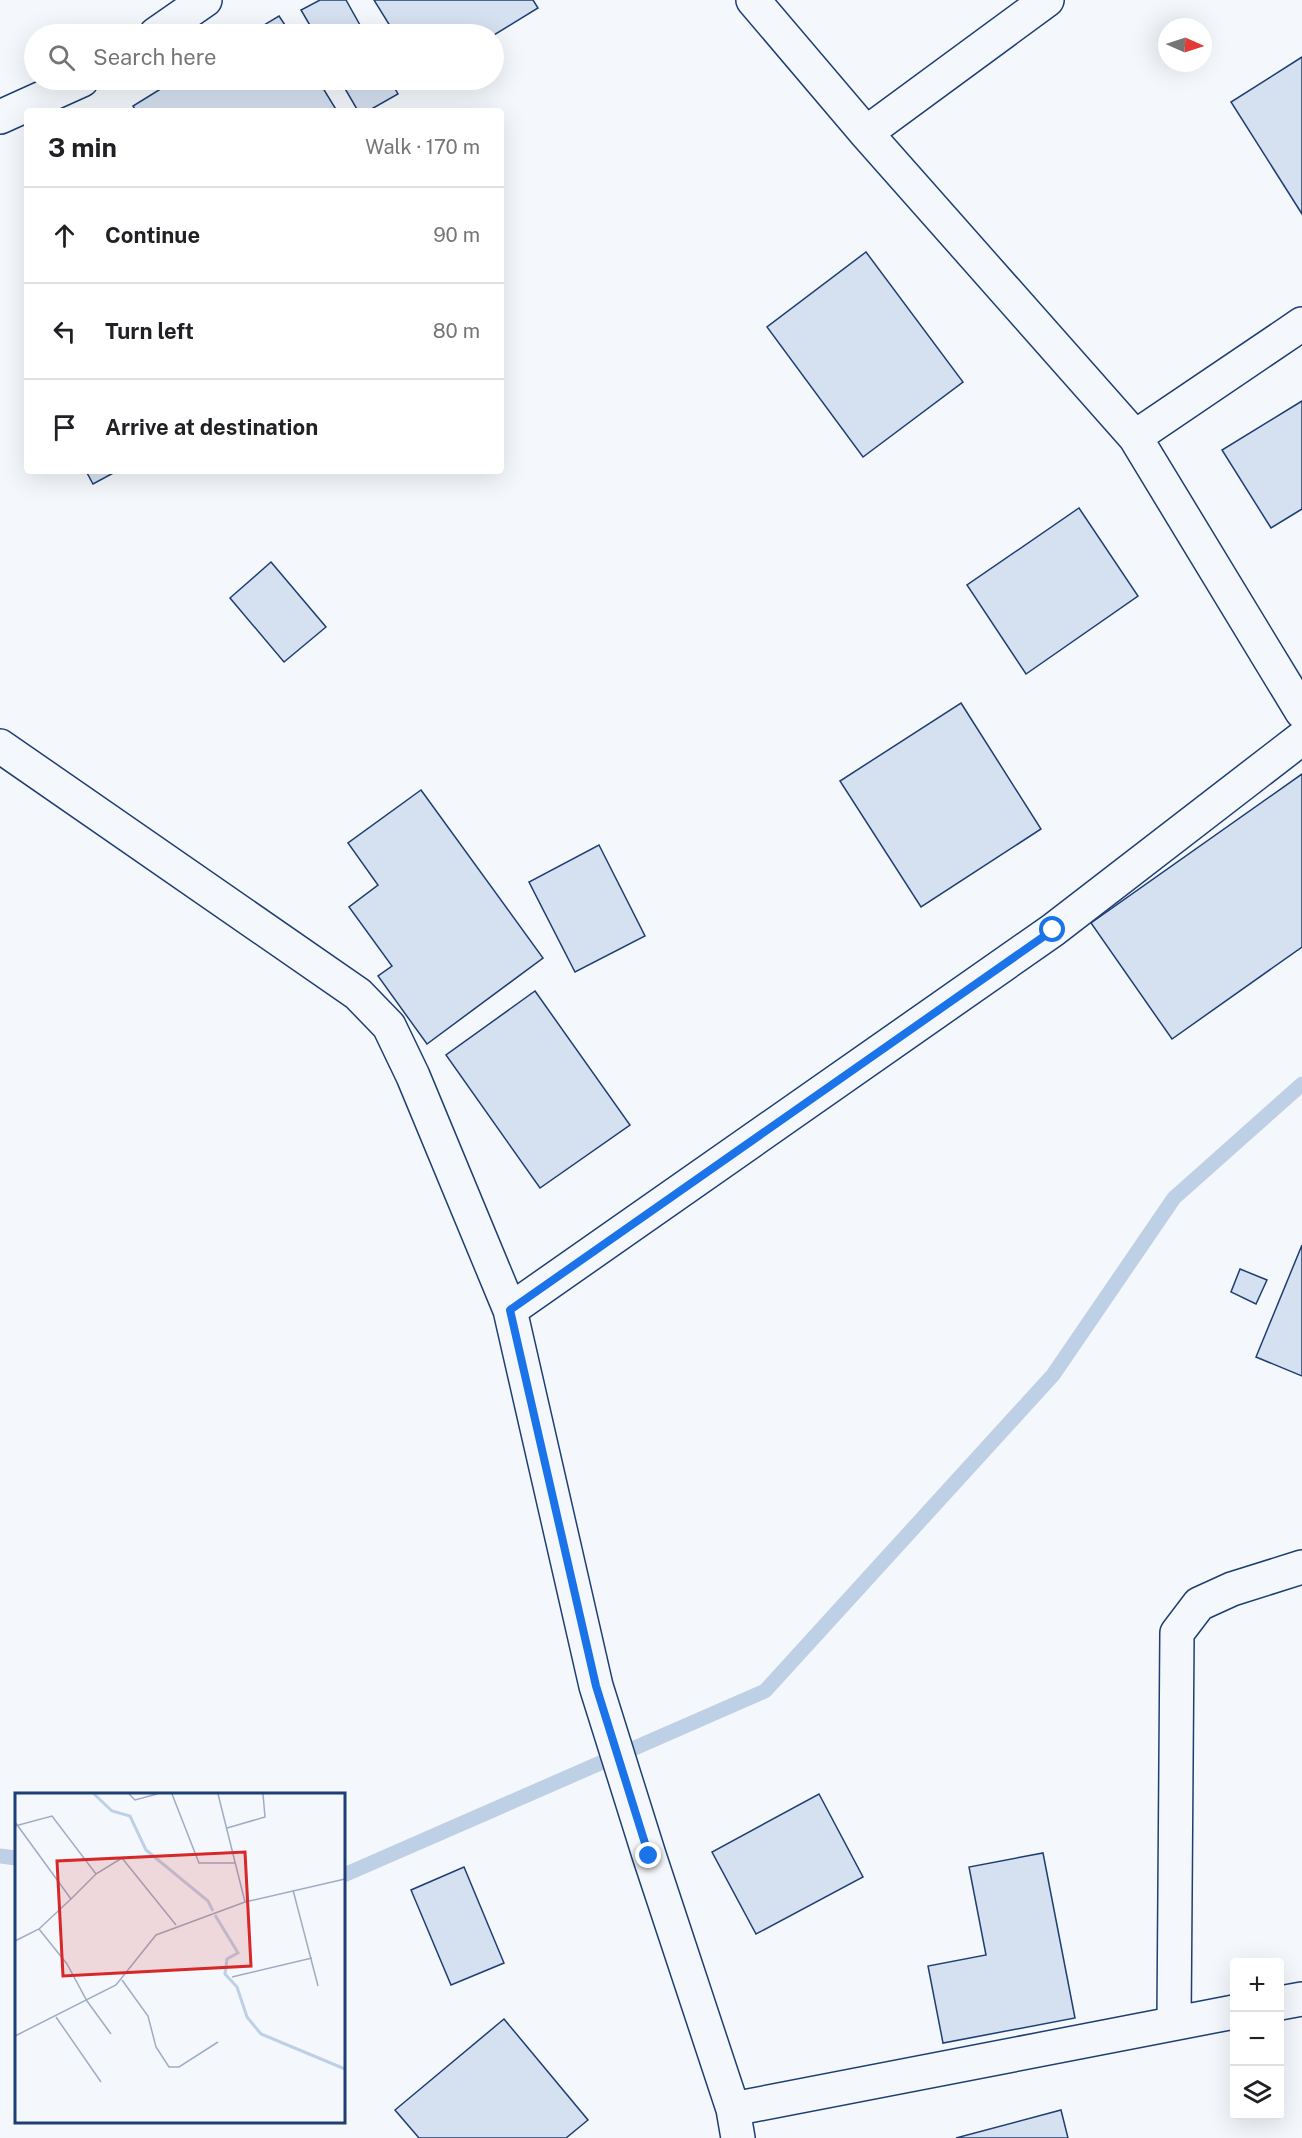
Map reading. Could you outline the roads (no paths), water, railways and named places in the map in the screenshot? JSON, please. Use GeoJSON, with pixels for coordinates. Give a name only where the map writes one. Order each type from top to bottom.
{"type":"FeatureCollection","features":[{"type":"Feature","properties":{"kind":"street"},"geometry":{"type":"LineString","coordinates":[[170,24],[205,0]]}},
{"type":"Feature","properties":{"kind":"street"},"geometry":{"type":"LineString","coordinates":[[753,0],[866,133],[1135,438],[1302,712]]}},
{"type":"Feature","properties":{"kind":"street"},"geometry":{"type":"LineString","coordinates":[[866,133],[1047,0]]}},
{"type":"Feature","properties":{"kind":"street"},"geometry":{"type":"LineString","coordinates":[[0,117],[60,90]]}},
{"type":"Feature","properties":{"kind":"street"},"geometry":{"type":"LineString","coordinates":[[1135,438],[1302,324]]}},
{"type":"Feature","properties":{"kind":"street"},"geometry":{"type":"LineString","coordinates":[[510,1310],[1053,930],[1302,738]]}},
{"type":"Feature","properties":{"kind":"street"},"geometry":{"type":"LineString","coordinates":[[0,746],[358,994],[389,1026],[413,1076],[510,1310],[596,1686],[735,2124],[1174,2023],[1230,2013]]}},
{"type":"Feature","properties":{"kind":"street"},"geometry":{"type":"LineString","coordinates":[[1174,2023],[1177,1633],[1199,1604],[1232,1589],[1302,1567]]}},
{"type":"Feature","properties":{"kind":"street"},"geometry":{"type":"LineString","coordinates":[[1284,2002],[1302,1999]]}},
{"type":"Feature","properties":{"kind":"waterway"},"geometry":{"type":"LineString","coordinates":[[345,1875],[765,1691],[1053,1375],[1174,1198],[1302,1084]]}},
{"type":"Feature","properties":{"kind":"waterway"},"geometry":{"type":"LineString","coordinates":[[0,1856],[15,1858]]}}]}
